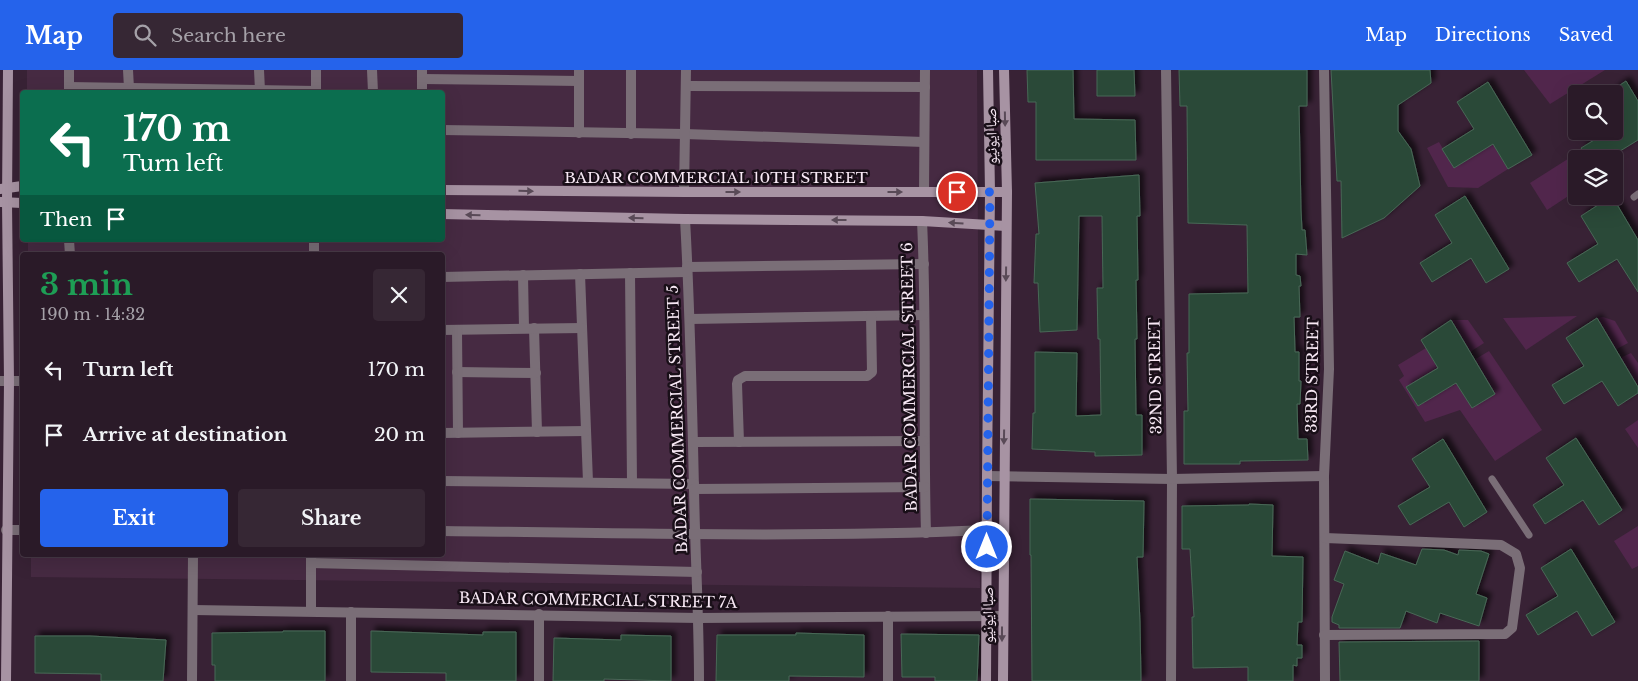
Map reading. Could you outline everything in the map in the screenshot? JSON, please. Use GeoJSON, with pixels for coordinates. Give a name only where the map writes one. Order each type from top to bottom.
{"type":"FeatureCollection","features":[{"type":"Feature","properties":{"kind":"main road"},"geometry":{"type":"LineString","coordinates":[[6,681],[4,189],[8,70]]}},
{"type":"Feature","properties":{"kind":"main road","name":"صبا ایونیو"},"geometry":{"type":"LineString","coordinates":[[986,681],[990,192],[988,70]]}},
{"type":"Feature","properties":{"kind":"main road","name":"صبا ایونیو"},"geometry":{"type":"LineString","coordinates":[[1002,681],[1007,192],[1004,70]]}},
{"type":"Feature","properties":{"kind":"main road"},"geometry":{"type":"LineString","coordinates":[[4,189],[20,186]]}},
{"type":"Feature","properties":{"kind":"main road","name":"BADAR COMMERCIAL 10TH STREET"},"geometry":{"type":"LineString","coordinates":[[445,190],[1007,192]]}},
{"type":"Feature","properties":{"kind":"main road"},"geometry":{"type":"LineString","coordinates":[[4,202],[20,203]]}},
{"type":"Feature","properties":{"kind":"main road"},"geometry":{"type":"LineString","coordinates":[[445,214],[922,221],[1006,226]]}},
{"type":"Feature","properties":{"kind":"street"},"geometry":{"type":"LineString","coordinates":[[70,70],[69,90],[129,88],[260,90],[259,70]]}},
{"type":"Feature","properties":{"kind":"street"},"geometry":{"type":"LineString","coordinates":[[128,70],[129,88]]}},
{"type":"Feature","properties":{"kind":"street"},"geometry":{"type":"LineString","coordinates":[[316,70],[316,90]]}},
{"type":"Feature","properties":{"kind":"street"},"geometry":{"type":"LineString","coordinates":[[372,70],[372,90]]}},
{"type":"Feature","properties":{"kind":"street"},"geometry":{"type":"LineString","coordinates":[[579,70],[579,133]]}},
{"type":"Feature","properties":{"kind":"street"},"geometry":{"type":"LineString","coordinates":[[630,70],[632,134]]}},
{"type":"Feature","properties":{"kind":"street"},"geometry":{"type":"LineString","coordinates":[[684,192],[686,70]]}},
{"type":"Feature","properties":{"kind":"street"},"geometry":{"type":"LineString","coordinates":[[924,192],[925,70]]}},
{"type":"Feature","properties":{"kind":"street","name":"32ND STREET"},"geometry":{"type":"LineString","coordinates":[[1166,70],[1172,479],[1172,681]]}},
{"type":"Feature","properties":{"kind":"street","name":"33RD STREET"},"geometry":{"type":"LineString","coordinates":[[1324,70],[1329,369],[1324,476],[1325,681]]}},
{"type":"Feature","properties":{"kind":"street"},"geometry":{"type":"LineString","coordinates":[[422,90],[422,75],[579,81]]}},
{"type":"Feature","properties":{"kind":"street"},"geometry":{"type":"LineString","coordinates":[[686,86],[925,87]]}},
{"type":"Feature","properties":{"kind":"street"},"geometry":{"type":"LineString","coordinates":[[445,130],[685,134],[924,142]]}},
{"type":"Feature","properties":{"kind":"street","name":"BADAR COMMERCIAL STREET 5"},"geometry":{"type":"LineString","coordinates":[[685,219],[690,319],[699,618],[699,681]]}},
{"type":"Feature","properties":{"kind":"street","name":"BADAR COMMERCIAL STREET 6"},"geometry":{"type":"LineString","coordinates":[[922,221],[926,533]]}},
{"type":"Feature","properties":{"kind":"street"},"geometry":{"type":"LineString","coordinates":[[445,277],[924,264]]}},
{"type":"Feature","properties":{"kind":"street"},"geometry":{"type":"LineString","coordinates":[[630,273],[632,483]]}},
{"type":"Feature","properties":{"kind":"street"},"geometry":{"type":"LineString","coordinates":[[580,274],[588,482]]}},
{"type":"Feature","properties":{"kind":"street"},"geometry":{"type":"LineString","coordinates":[[523,275],[536,373],[537,432]]}},
{"type":"Feature","properties":{"kind":"street"},"geometry":{"type":"LineString","coordinates":[[690,319],[924,315]]}},
{"type":"Feature","properties":{"kind":"street"},"geometry":{"type":"LineString","coordinates":[[739,442],[736,384],[738,380],[745,376],[867,376],[872,372],[871,316]]}},
{"type":"Feature","properties":{"kind":"street"},"geometry":{"type":"LineString","coordinates":[[445,330],[582,328]]}},
{"type":"Feature","properties":{"kind":"street"},"geometry":{"type":"LineString","coordinates":[[456,330],[458,433]]}},
{"type":"Feature","properties":{"kind":"street"},"geometry":{"type":"LineString","coordinates":[[457,372],[536,373]]}},
{"type":"Feature","properties":{"kind":"street"},"geometry":{"type":"LineString","coordinates":[[4,381],[20,380]]}},
{"type":"Feature","properties":{"kind":"street"},"geometry":{"type":"LineString","coordinates":[[445,434],[586,431]]}},
{"type":"Feature","properties":{"kind":"street"},"geometry":{"type":"LineString","coordinates":[[693,442],[924,441]]}},
{"type":"Feature","properties":{"kind":"street"},"geometry":{"type":"LineString","coordinates":[[987,476],[1172,479],[1324,476]]}},
{"type":"Feature","properties":{"kind":"street"},"geometry":{"type":"LineString","coordinates":[[445,481],[588,482],[694,486],[925,487]]}},
{"type":"Feature","properties":{"kind":"street"},"geometry":{"type":"LineString","coordinates":[[6,530],[20,530]]}},
{"type":"Feature","properties":{"kind":"street"},"geometry":{"type":"LineString","coordinates":[[445,531],[695,534],[926,533],[987,530]]}},
{"type":"Feature","properties":{"kind":"street"},"geometry":{"type":"LineString","coordinates":[[1324,634],[1505,634],[1512,628],[1520,568],[1516,554],[1501,545],[1325,538]]}},
{"type":"Feature","properties":{"kind":"street"},"geometry":{"type":"LineString","coordinates":[[192,681],[193,557]]}},
{"type":"Feature","properties":{"kind":"street"},"geometry":{"type":"LineString","coordinates":[[311,611],[311,559],[697,572]]}},
{"type":"Feature","properties":{"kind":"street","name":"BADAR COMMERCIAL STREET 7A"},"geometry":{"type":"LineString","coordinates":[[193,610],[699,618],[1002,616]]}},
{"type":"Feature","properties":{"kind":"street"},"geometry":{"type":"LineString","coordinates":[[351,612],[351,681]]}},
{"type":"Feature","properties":{"kind":"street"},"geometry":{"type":"LineString","coordinates":[[539,614],[539,681]]}},
{"type":"Feature","properties":{"kind":"street"},"geometry":{"type":"LineString","coordinates":[[888,616],[888,681]]}},
{"type":"Feature","properties":{"kind":"lane"},"geometry":{"type":"LineString","coordinates":[[1492,479],[1529,535]]}},
{"type":"Feature","properties":{"kind":"shaded area"},"geometry":{"type":"Polygon","coordinates":[[[27,70],[977,70],[980,588],[31,577],[31,557],[445,557],[445,252],[28,252],[28,242],[445,242],[445,90],[27,90],[27,70]]]}},
{"type":"Feature","properties":{"kind":"shaded area"},"geometry":{"type":"Polygon","coordinates":[[[1524,70],[1605,70],[1581,85],[1568,85],[1568,93],[1550,104],[1524,70]]]}},
{"type":"Feature","properties":{"kind":"shaded area"},"geometry":{"type":"Polygon","coordinates":[[[1439,142],[1454,168],[1493,144],[1508,169],[1478,188],[1448,187],[1427,148],[1439,142]]]}},
{"type":"Feature","properties":{"kind":"shaded area"},"geometry":{"type":"Polygon","coordinates":[[[1568,159],[1568,196],[1547,210],[1530,183],[1568,159]]]}},
{"type":"Feature","properties":{"kind":"shaded area"},"geometry":{"type":"Polygon","coordinates":[[[1577,316],[1526,350],[1503,318],[1577,316]]]}},
{"type":"Feature","properties":{"kind":"shaded area"},"geometry":{"type":"Polygon","coordinates":[[[1603,317],[1615,321],[1628,343],[1615,350],[1597,318],[1603,317]]]}},
{"type":"Feature","properties":{"kind":"shaded area"},"geometry":{"type":"Polygon","coordinates":[[[1451,320],[1468,320],[1484,343],[1470,352],[1451,320]]]}},
{"type":"Feature","properties":{"kind":"shaded area"},"geometry":{"type":"Polygon","coordinates":[[[1426,348],[1438,368],[1406,387],[1418,406],[1457,383],[1472,408],[1495,394],[1474,360],[1489,351],[1542,430],[1495,461],[1460,410],[1425,422],[1399,380],[1404,376],[1398,365],[1426,348]]]}},
{"type":"Feature","properties":{"kind":"shaded area"},"geometry":{"type":"Polygon","coordinates":[[[1631,353],[1638,363],[1638,387],[1620,358],[1631,353]]]}},
{"type":"Feature","properties":{"kind":"shaded area"},"geometry":{"type":"Polygon","coordinates":[[[1638,420],[1638,448],[1625,429],[1638,420]]]}},
{"type":"Feature","properties":{"kind":"shaded area"},"geometry":{"type":"Polygon","coordinates":[[[1638,526],[1638,566],[1632,569],[1614,541],[1638,526]]]}},
{"type":"Feature","properties":{"kind":"building"},"geometry":{"type":"Polygon","coordinates":[[[1027,70],[1073,70],[1074,119],[1135,120],[1136,160],[1036,160],[1036,102],[1028,102],[1027,70]]]}},
{"type":"Feature","properties":{"kind":"building"},"geometry":{"type":"Polygon","coordinates":[[[1097,70],[1134,70],[1135,96],[1097,96],[1097,70]]]}},
{"type":"Feature","properties":{"kind":"building"},"geometry":{"type":"Polygon","coordinates":[[[1179,70],[1307,70],[1307,106],[1299,106],[1302,230],[1305,230],[1307,255],[1296,254],[1296,275],[1300,276],[1301,286],[1299,286],[1300,317],[1294,317],[1295,352],[1299,352],[1299,381],[1301,381],[1300,404],[1297,404],[1298,439],[1307,439],[1308,460],[1240,461],[1240,464],[1184,464],[1184,411],[1188,411],[1189,294],[1248,293],[1247,225],[1188,223],[1187,106],[1180,106],[1179,70]]]}},
{"type":"Feature","properties":{"kind":"building"},"geometry":{"type":"Polygon","coordinates":[[[1331,70],[1430,70],[1431,83],[1398,105],[1398,131],[1411,149],[1420,186],[1384,218],[1342,238],[1341,181],[1337,181],[1331,70]]]}},
{"type":"Feature","properties":{"kind":"building"},"geometry":{"type":"Polygon","coordinates":[[[1626,81],[1638,101],[1638,140],[1622,150],[1582,150],[1581,148],[1594,140],[1623,140],[1623,85],[1620,85],[1626,81]]]}},
{"type":"Feature","properties":{"kind":"building"},"geometry":{"type":"Polygon","coordinates":[[[1488,82],[1532,155],[1508,169],[1493,144],[1454,168],[1442,149],[1474,129],[1457,102],[1488,82]]]}},
{"type":"Feature","properties":{"kind":"building"},"geometry":{"type":"Polygon","coordinates":[[[1139,175],[1140,216],[1137,216],[1138,280],[1136,280],[1137,339],[1135,339],[1136,415],[1142,415],[1142,455],[1095,456],[1095,452],[1032,449],[1033,413],[1035,413],[1035,352],[1077,353],[1076,416],[1101,415],[1097,288],[1103,288],[1102,216],[1079,216],[1077,330],[1040,332],[1038,283],[1034,283],[1036,234],[1039,234],[1035,183],[1139,175]]]}},
{"type":"Feature","properties":{"kind":"building"},"geometry":{"type":"Polygon","coordinates":[[[1465,196],[1509,269],[1486,283],[1471,258],[1432,282],[1420,263],[1452,243],[1435,215],[1465,196]]]}},
{"type":"Feature","properties":{"kind":"building"},"geometry":{"type":"Polygon","coordinates":[[[1598,205],[1617,205],[1638,240],[1638,292],[1617,259],[1579,282],[1567,263],[1598,244],[1581,216],[1598,205]]]}},
{"type":"Feature","properties":{"kind":"building"},"geometry":{"type":"Polygon","coordinates":[[[1597,318],[1638,387],[1638,393],[1618,406],[1602,381],[1564,404],[1552,385],[1584,366],[1566,338],[1597,318]]]}},
{"type":"Feature","properties":{"kind":"building"},"geometry":{"type":"Polygon","coordinates":[[[1451,320],[1495,394],[1472,408],[1456,383],[1418,406],[1406,387],[1438,368],[1421,340],[1451,320]]]}},
{"type":"Feature","properties":{"kind":"building"},"geometry":{"type":"Polygon","coordinates":[[[1576,438],[1622,510],[1599,525],[1583,500],[1545,524],[1533,505],[1564,485],[1546,458],[1576,438]]]}},
{"type":"Feature","properties":{"kind":"building"},"geometry":{"type":"Polygon","coordinates":[[[1443,439],[1487,512],[1464,527],[1449,502],[1410,525],[1398,506],[1430,487],[1412,459],[1443,439]]]}},
{"type":"Feature","properties":{"kind":"building"},"geometry":{"type":"Polygon","coordinates":[[[1030,499],[1144,501],[1143,557],[1137,557],[1141,681],[1032,681],[1030,499]]]}},
{"type":"Feature","properties":{"kind":"building"},"geometry":{"type":"Polygon","coordinates":[[[1273,505],[1272,556],[1303,557],[1302,622],[1298,622],[1297,645],[1302,645],[1302,658],[1297,658],[1297,666],[1293,665],[1293,681],[1248,681],[1248,667],[1193,668],[1192,617],[1194,617],[1190,549],[1182,549],[1182,506],[1273,505]]]}},
{"type":"Feature","properties":{"kind":"building"},"geometry":{"type":"Polygon","coordinates":[[[1422,549],[1444,550],[1458,555],[1459,550],[1481,551],[1489,554],[1476,594],[1487,598],[1479,626],[1440,613],[1437,623],[1406,611],[1400,628],[1339,628],[1339,625],[1332,622],[1332,617],[1344,584],[1334,580],[1345,551],[1378,564],[1381,553],[1416,565],[1422,549]]]}},
{"type":"Feature","properties":{"kind":"building"},"geometry":{"type":"Polygon","coordinates":[[[1571,549],[1615,622],[1592,636],[1577,611],[1538,635],[1526,615],[1558,596],[1541,568],[1571,549]]]}},
{"type":"Feature","properties":{"kind":"building"},"geometry":{"type":"Polygon","coordinates":[[[325,631],[325,681],[215,681],[215,665],[212,665],[212,633],[325,631]]]}},
{"type":"Feature","properties":{"kind":"building"},"geometry":{"type":"Polygon","coordinates":[[[371,631],[483,635],[483,632],[516,632],[516,681],[446,681],[446,673],[371,672],[371,631]]]}},
{"type":"Feature","properties":{"kind":"building"},"geometry":{"type":"Polygon","coordinates":[[[796,633],[864,635],[864,677],[789,676],[789,681],[716,681],[717,635],[796,635],[796,633]]]}},
{"type":"Feature","properties":{"kind":"building"},"geometry":{"type":"Polygon","coordinates":[[[901,634],[979,635],[977,681],[935,681],[935,677],[902,677],[901,634]]]}},
{"type":"Feature","properties":{"kind":"building"},"geometry":{"type":"Polygon","coordinates":[[[621,635],[671,636],[671,681],[604,679],[604,681],[553,681],[554,638],[621,640],[621,635]]]}},
{"type":"Feature","properties":{"kind":"building"},"geometry":{"type":"Polygon","coordinates":[[[35,636],[90,636],[166,640],[163,681],[101,681],[101,674],[35,673],[35,636]]]}},
{"type":"Feature","properties":{"kind":"building"},"geometry":{"type":"Polygon","coordinates":[[[1479,641],[1479,681],[1340,681],[1339,642],[1479,641]]]}},
{"type":"Feature","properties":{"kind":"route"},"geometry":{"type":"LineString","coordinates":[[957,192],[990,192],[987,547]]}}]}
